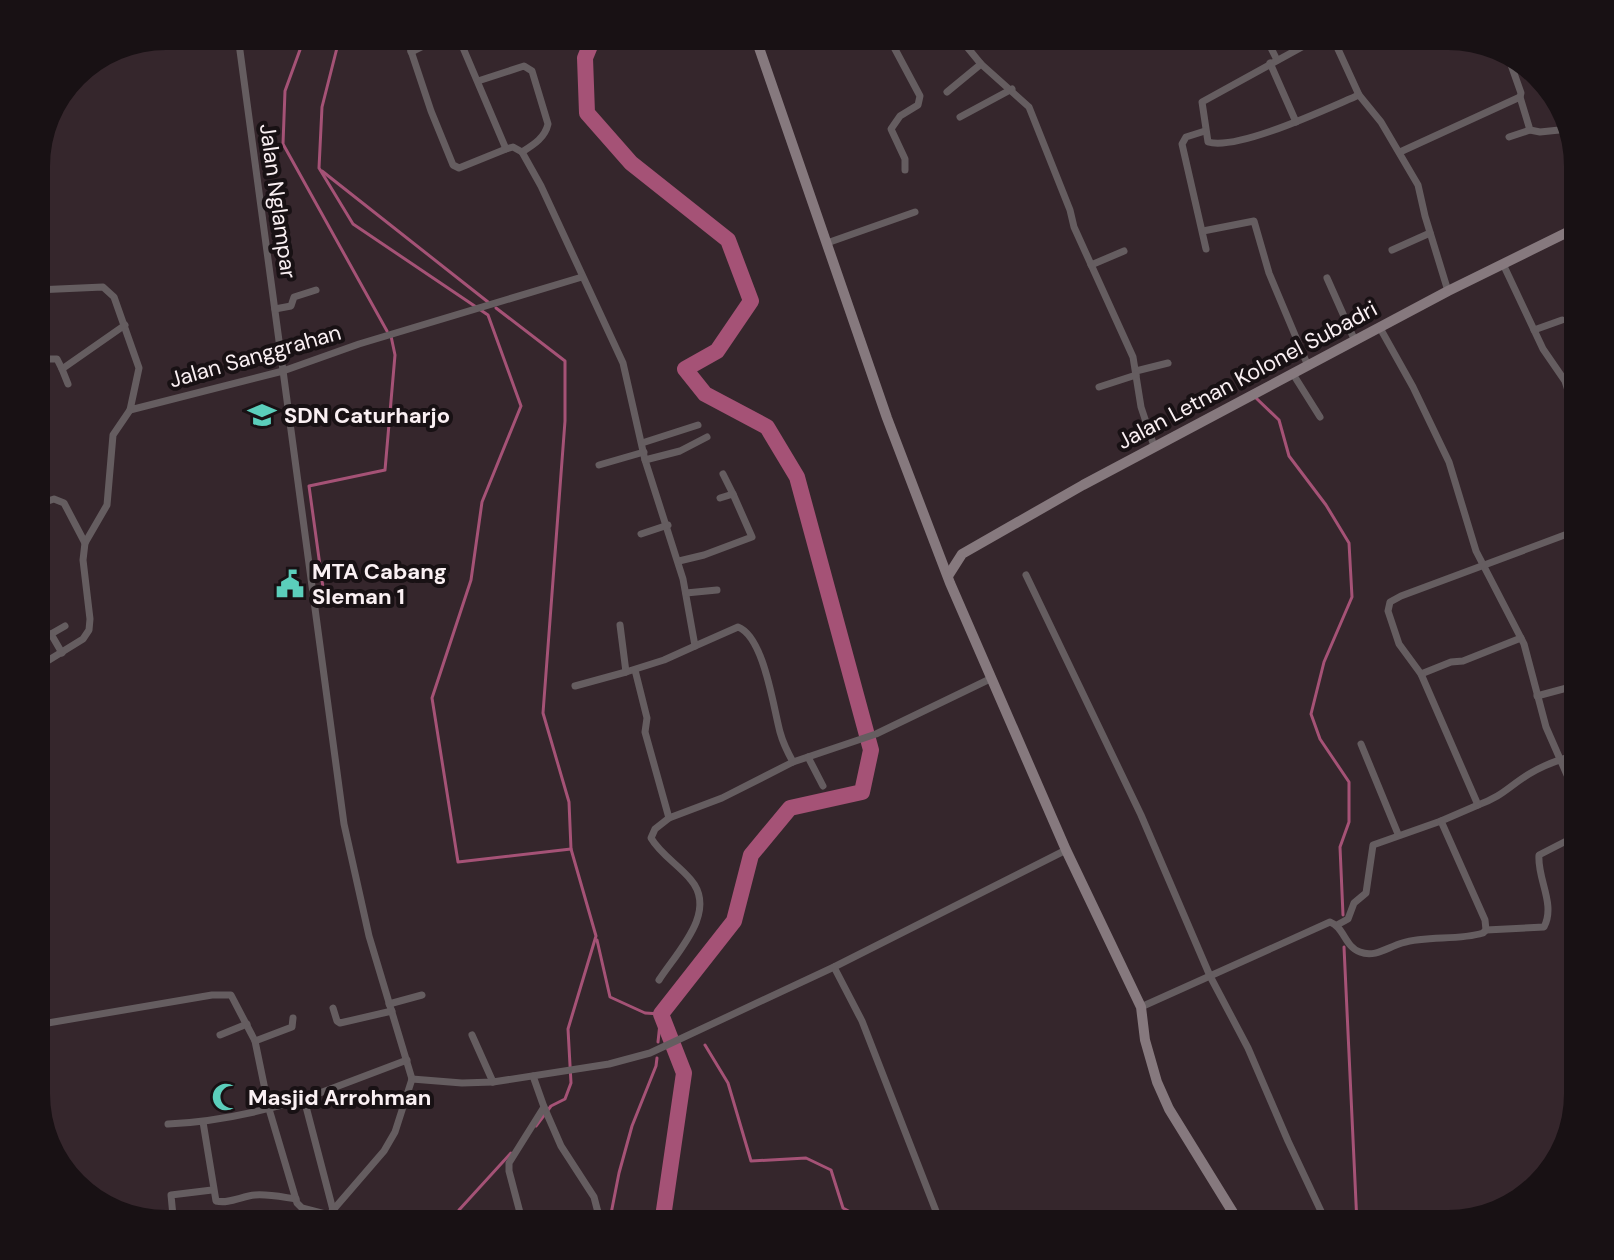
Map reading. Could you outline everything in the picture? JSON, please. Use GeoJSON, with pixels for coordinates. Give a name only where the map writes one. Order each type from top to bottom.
{"type":"FeatureCollection","features":[{"type":"Feature","properties":{"kind":"main road"},"geometry":{"type":"LineString","coordinates":[[760,50],[887,418],[940,558],[1066,850],[1141,1007],[1148,1050],[1163,1095],[1232,1210]]}},
{"type":"Feature","properties":{"kind":"main road","name":"Jalan Letnan Kolonel Subadri"},"geometry":{"type":"LineString","coordinates":[[948,576],[962,554],[1154,446],[1448,291],[1564,234]]}},
{"type":"Feature","properties":{"kind":"main road"},"geometry":{"type":"LineString","coordinates":[[940,558],[962,554]]}},
{"type":"Feature","properties":{"kind":"street","name":"Jalan Nglampar"},"geometry":{"type":"LineString","coordinates":[[240,50],[344,824],[369,936],[412,1079]]}},
{"type":"Feature","properties":{"kind":"street"},"geometry":{"type":"LineString","coordinates":[[415,50],[411,52],[453,165],[459,168],[513,147],[522,152],[541,186],[623,363],[644,452],[679,561],[695,646]]}},
{"type":"Feature","properties":{"kind":"street"},"geometry":{"type":"LineString","coordinates":[[465,50],[506,149]]}},
{"type":"Feature","properties":{"kind":"street"},"geometry":{"type":"LineString","coordinates":[[895,50],[920,96],[918,105],[900,116],[891,129],[905,159],[905,170]]}},
{"type":"Feature","properties":{"kind":"street"},"geometry":{"type":"LineString","coordinates":[[970,50],[981,64],[1012,89],[1035,117],[1074,227],[1133,357],[1141,407],[1154,446]]}},
{"type":"Feature","properties":{"kind":"street"},"geometry":{"type":"LineString","coordinates":[[1270,50],[1296,122]]}},
{"type":"Feature","properties":{"kind":"street"},"geometry":{"type":"LineString","coordinates":[[1296,50],[1202,102],[1208,142],[1226,143],[1296,122],[1359,95]]}},
{"type":"Feature","properties":{"kind":"street"},"geometry":{"type":"LineString","coordinates":[[1338,50],[1359,95],[1381,122],[1418,185],[1448,291]]}},
{"type":"Feature","properties":{"kind":"street"},"geometry":{"type":"LineString","coordinates":[[947,92],[981,64]]}},
{"type":"Feature","properties":{"kind":"street"},"geometry":{"type":"LineString","coordinates":[[478,81],[524,66],[532,71],[548,124],[546,132],[537,142],[522,152]]}},
{"type":"Feature","properties":{"kind":"street"},"geometry":{"type":"LineString","coordinates":[[1513,70],[1530,130]]}},
{"type":"Feature","properties":{"kind":"street"},"geometry":{"type":"LineString","coordinates":[[960,117],[1012,89]]}},
{"type":"Feature","properties":{"kind":"street"},"geometry":{"type":"LineString","coordinates":[[1400,152],[1520,97]]}},
{"type":"Feature","properties":{"kind":"street"},"geometry":{"type":"LineString","coordinates":[[1509,137],[1530,130],[1558,130]]}},
{"type":"Feature","properties":{"kind":"street"},"geometry":{"type":"LineString","coordinates":[[1205,131],[1186,137],[1182,144],[1206,249]]}},
{"type":"Feature","properties":{"kind":"street"},"geometry":{"type":"LineString","coordinates":[[827,243],[915,212]]}},
{"type":"Feature","properties":{"kind":"street"},"geometry":{"type":"LineString","coordinates":[[1203,231],[1254,221],[1274,287],[1308,366]]}},
{"type":"Feature","properties":{"kind":"street"},"geometry":{"type":"LineString","coordinates":[[1392,250],[1430,233]]}},
{"type":"Feature","properties":{"kind":"street"},"geometry":{"type":"LineString","coordinates":[[1091,265],[1124,251]]}},
{"type":"Feature","properties":{"kind":"street"},"geometry":{"type":"LineString","coordinates":[[1503,264],[1534,330],[1564,379]]}},
{"type":"Feature","properties":{"kind":"street","name":"Jalan Sanggrahan"},"geometry":{"type":"LineString","coordinates":[[130,410],[283,371],[359,344],[582,277]]}},
{"type":"Feature","properties":{"kind":"street"},"geometry":{"type":"LineString","coordinates":[[1327,278],[1355,341]]}},
{"type":"Feature","properties":{"kind":"street","name":"Jalan Sanggrahan"},"geometry":{"type":"LineString","coordinates":[[50,289],[103,287],[114,297],[139,368],[130,410]]}},
{"type":"Feature","properties":{"kind":"street"},"geometry":{"type":"LineString","coordinates":[[275,309],[291,306],[294,297],[316,290]]}},
{"type":"Feature","properties":{"kind":"street"},"geometry":{"type":"LineString","coordinates":[[1534,330],[1562,320]]}},
{"type":"Feature","properties":{"kind":"street"},"geometry":{"type":"LineString","coordinates":[[62,369],[125,325]]}},
{"type":"Feature","properties":{"kind":"street"},"geometry":{"type":"LineString","coordinates":[[1380,328],[1449,462],[1472,541],[1521,638],[1537,696],[1564,771]]}},
{"type":"Feature","properties":{"kind":"street"},"geometry":{"type":"LineString","coordinates":[[50,359],[57,359],[68,384]]}},
{"type":"Feature","properties":{"kind":"street"},"geometry":{"type":"LineString","coordinates":[[1099,387],[1168,363]]}},
{"type":"Feature","properties":{"kind":"street"},"geometry":{"type":"LineString","coordinates":[[1293,374],[1320,417]]}},
{"type":"Feature","properties":{"kind":"street"},"geometry":{"type":"LineString","coordinates":[[50,660],[83,639],[89,630],[83,560],[85,543],[107,505],[113,435],[130,410]]}},
{"type":"Feature","properties":{"kind":"street"},"geometry":{"type":"LineString","coordinates":[[599,465],[644,452],[698,425]]}},
{"type":"Feature","properties":{"kind":"street"},"geometry":{"type":"LineString","coordinates":[[644,452],[680,451],[707,437]]}},
{"type":"Feature","properties":{"kind":"street"},"geometry":{"type":"LineString","coordinates":[[679,561],[752,537],[723,474]]}},
{"type":"Feature","properties":{"kind":"street"},"geometry":{"type":"LineString","coordinates":[[720,498],[733,494]]}},
{"type":"Feature","properties":{"kind":"street"},"geometry":{"type":"LineString","coordinates":[[50,500],[64,503],[85,543]]}},
{"type":"Feature","properties":{"kind":"street"},"geometry":{"type":"LineString","coordinates":[[641,534],[668,525]]}},
{"type":"Feature","properties":{"kind":"street"},"geometry":{"type":"LineString","coordinates":[[1478,805],[1421,674],[1399,644],[1388,611],[1390,602],[1564,535]]}},
{"type":"Feature","properties":{"kind":"street"},"geometry":{"type":"LineString","coordinates":[[1026,575],[1141,815],[1210,976],[1248,1048],[1320,1210]]}},
{"type":"Feature","properties":{"kind":"street"},"geometry":{"type":"LineString","coordinates":[[686,593],[717,590]]}},
{"type":"Feature","properties":{"kind":"street"},"geometry":{"type":"LineString","coordinates":[[620,625],[630,671],[647,718],[645,732],[669,818]]}},
{"type":"Feature","properties":{"kind":"street"},"geometry":{"type":"LineString","coordinates":[[62,653],[51,634],[65,626]]}},
{"type":"Feature","properties":{"kind":"street"},"geometry":{"type":"LineString","coordinates":[[575,686],[630,671],[738,627],[745,630],[757,648],[779,731],[793,762]]}},
{"type":"Feature","properties":{"kind":"street"},"geometry":{"type":"LineString","coordinates":[[1421,674],[1521,638]]}},
{"type":"Feature","properties":{"kind":"street"},"geometry":{"type":"LineString","coordinates":[[659,980],[698,919],[701,902],[691,880],[651,838],[652,831],[669,818],[722,798],[793,762],[876,734],[992,678]]}},
{"type":"Feature","properties":{"kind":"street"},"geometry":{"type":"LineString","coordinates":[[1537,696],[1564,689]]}},
{"type":"Feature","properties":{"kind":"street"},"geometry":{"type":"LineString","coordinates":[[1361,744],[1398,834]]}},
{"type":"Feature","properties":{"kind":"street"},"geometry":{"type":"LineString","coordinates":[[808,757],[823,786]]}},
{"type":"Feature","properties":{"kind":"street"},"geometry":{"type":"LineString","coordinates":[[1337,925],[1348,919],[1354,903],[1366,893],[1373,845],[1497,798],[1525,776],[1564,758]]}},
{"type":"Feature","properties":{"kind":"street"},"geometry":{"type":"LineString","coordinates":[[1441,821],[1485,920],[1486,930]]}},
{"type":"Feature","properties":{"kind":"street"},"geometry":{"type":"LineString","coordinates":[[1141,1007],[1330,922],[1337,925],[1347,942],[1362,953],[1375,953],[1402,942],[1480,934],[1486,930],[1544,927],[1548,919],[1539,855],[1564,842]]}},
{"type":"Feature","properties":{"kind":"street"},"geometry":{"type":"LineString","coordinates":[[333,1210],[384,1151],[395,1132],[412,1079],[493,1082],[609,1064],[663,1048],[834,967],[1066,850]]}},
{"type":"Feature","properties":{"kind":"street"},"geometry":{"type":"LineString","coordinates":[[834,967],[862,1021],[936,1210]]}},
{"type":"Feature","properties":{"kind":"street"},"geometry":{"type":"LineString","coordinates":[[50,1023],[226,994],[233,998],[255,1041],[269,1109],[296,1199],[302,1208],[316,1210]]}},
{"type":"Feature","properties":{"kind":"street"},"geometry":{"type":"LineString","coordinates":[[333,1008],[334,1016],[340,1023],[422,995]]}},
{"type":"Feature","properties":{"kind":"street"},"geometry":{"type":"LineString","coordinates":[[255,1041],[292,1027],[293,1018]]}},
{"type":"Feature","properties":{"kind":"street"},"geometry":{"type":"LineString","coordinates":[[220,1035],[247,1024]]}},
{"type":"Feature","properties":{"kind":"street"},"geometry":{"type":"LineString","coordinates":[[472,1035],[493,1082]]}},
{"type":"Feature","properties":{"kind":"street"},"geometry":{"type":"LineString","coordinates":[[168,1124],[203,1122],[269,1109],[407,1060]]}},
{"type":"Feature","properties":{"kind":"street"},"geometry":{"type":"LineString","coordinates":[[533,1076],[561,1146],[594,1197],[597,1210]]}},
{"type":"Feature","properties":{"kind":"street"},"geometry":{"type":"LineString","coordinates":[[304,1099],[331,1210]]}},
{"type":"Feature","properties":{"kind":"street"},"geometry":{"type":"LineString","coordinates":[[520,1210],[509,1163],[544,1107]]}},
{"type":"Feature","properties":{"kind":"street"},"geometry":{"type":"LineString","coordinates":[[203,1122],[214,1198],[220,1202],[253,1195],[296,1199]]}},
{"type":"Feature","properties":{"kind":"street"},"geometry":{"type":"LineString","coordinates":[[172,1210],[171,1195],[212,1190]]}},
{"type":"Feature","properties":{"kind":"waterway"},"geometry":{"type":"LineString","coordinates":[[300,50],[285,91],[283,144],[387,331]]}},
{"type":"Feature","properties":{"kind":"waterway"},"geometry":{"type":"LineString","coordinates":[[336,50],[322,107],[319,168],[353,224],[488,315],[521,406],[482,502],[471,580],[432,698],[458,862],[571,849],[596,936],[568,1029],[571,1083],[565,1099],[551,1106],[536,1126]]}},
{"type":"Feature","properties":{"kind":"waterway"},"geometry":{"type":"LineString","coordinates":[[588,50],[585,58],[587,113],[631,163],[728,240],[751,301],[717,351],[685,369],[705,394],[767,427],[797,477],[871,750],[862,792],[790,808],[751,855],[734,921],[661,1014],[684,1073],[664,1210]]}},
{"type":"Feature","properties":{"kind":"waterway"},"geometry":{"type":"LineString","coordinates":[[322,171],[488,302]]}},
{"type":"Feature","properties":{"kind":"waterway"},"geometry":{"type":"LineString","coordinates":[[496,308],[565,361],[565,421],[543,713],[569,802],[571,849]]}},
{"type":"Feature","properties":{"kind":"waterway"},"geometry":{"type":"LineString","coordinates":[[325,602],[309,486],[385,470],[395,355],[391,336]]}},
{"type":"Feature","properties":{"kind":"waterway"},"geometry":{"type":"LineString","coordinates":[[1256,398],[1279,420],[1289,456],[1326,505],[1349,543],[1352,597],[1324,662],[1311,714],[1320,739],[1349,782],[1349,822],[1340,847],[1343,915]]}},
{"type":"Feature","properties":{"kind":"waterway"},"geometry":{"type":"LineString","coordinates":[[597,940],[610,997],[645,1013],[661,1014],[658,1042]]}},
{"type":"Feature","properties":{"kind":"waterway"},"geometry":{"type":"LineString","coordinates":[[1344,947],[1356,1210]]}},
{"type":"Feature","properties":{"kind":"waterway"},"geometry":{"type":"LineString","coordinates":[[705,1045],[728,1083],[751,1161],[806,1158],[831,1170],[843,1208],[847,1210]]}},
{"type":"Feature","properties":{"kind":"waterway"},"geometry":{"type":"LineString","coordinates":[[612,1210],[632,1126],[657,1058]]}},
{"type":"Feature","properties":{"kind":"waterway"},"geometry":{"type":"LineString","coordinates":[[459,1210],[511,1153]]}},
{"type":"Feature","properties":{"kind":"place","name":"SDN Caturharjo"},"geometry":{"type":"Point","coordinates":[262,415]}},
{"type":"Feature","properties":{"kind":"place","name":"MTA Cabang Sleman 1"},"geometry":{"type":"Point","coordinates":[290,584]}},
{"type":"Feature","properties":{"kind":"place","name":"Masjid Arrohman"},"geometry":{"type":"Point","coordinates":[226,1097]}}]}
